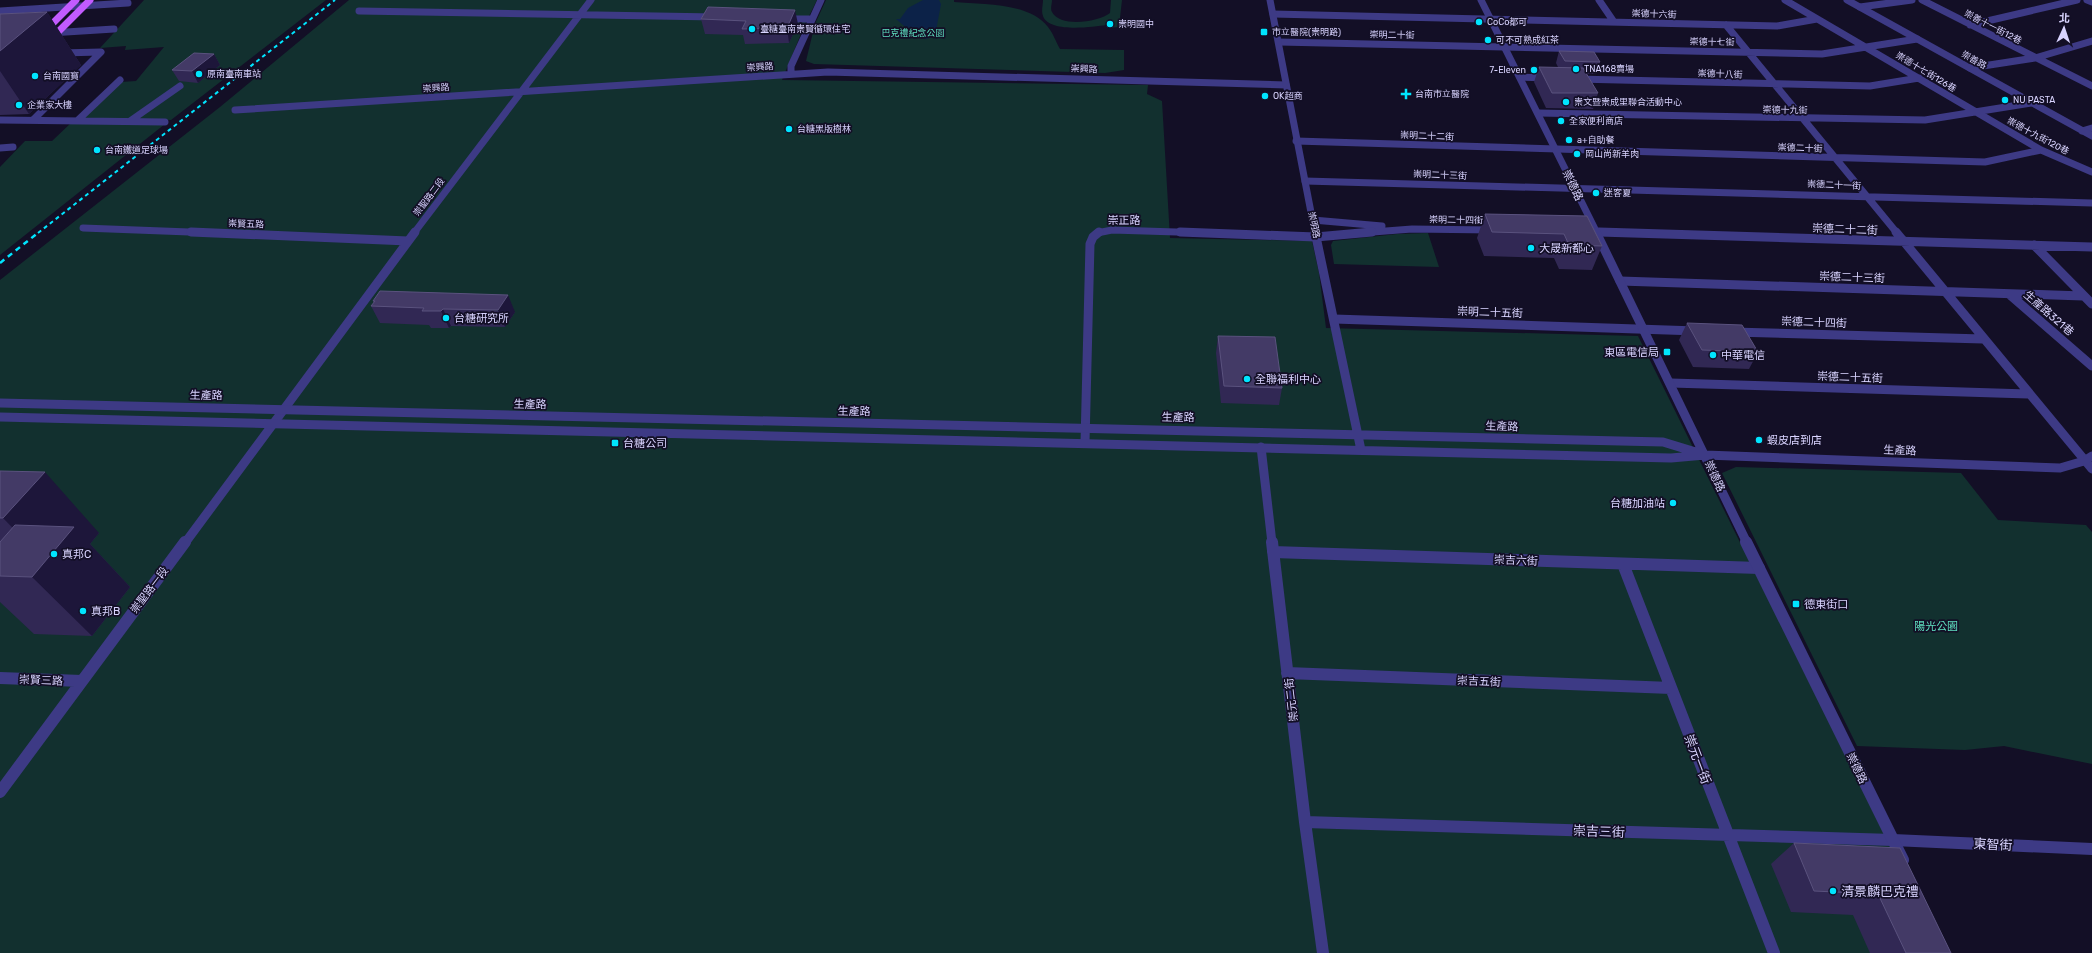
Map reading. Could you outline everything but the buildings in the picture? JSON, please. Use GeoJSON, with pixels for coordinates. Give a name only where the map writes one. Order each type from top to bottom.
{"type":"FeatureCollection","features":[{"type":"Feature","properties":{"kind":"main road"},"geometry":{"type":"LineString","coordinates":[[40,34],[76,0]]}},
{"type":"Feature","properties":{"kind":"main road"},"geometry":{"type":"LineString","coordinates":[[44,45],[90,0]]}},
{"type":"Feature","properties":{"kind":"street","name":"崇聖路二段"},"geometry":{"type":"LineString","coordinates":[[285,408],[408,241],[591,0]]}},
{"type":"Feature","properties":{"kind":"street"},"geometry":{"type":"LineString","coordinates":[[791,74],[791,66],[821,0]]}},
{"type":"Feature","properties":{"kind":"street","name":"崇明路"},"geometry":{"type":"LineString","coordinates":[[1270,0],[1279,42],[1296,141],[1362,450]]}},
{"type":"Feature","properties":{"kind":"street","name":"崇德路"},"geometry":{"type":"LineString","coordinates":[[1481,0],[1645,329],[1759,568],[1907,868]]}},
{"type":"Feature","properties":{"kind":"street"},"geometry":{"type":"LineString","coordinates":[[1599,0],[1614,22]]}},
{"type":"Feature","properties":{"kind":"street","name":"崇德十七街126巷"},"geometry":{"type":"LineString","coordinates":[[1785,0],[1976,112]]}},
{"type":"Feature","properties":{"kind":"street","name":"崇善路"},"geometry":{"type":"LineString","coordinates":[[1847,0],[2092,136]]}},
{"type":"Feature","properties":{"kind":"street"},"geometry":{"type":"LineString","coordinates":[[1860,7],[1912,0]]}},
{"type":"Feature","properties":{"kind":"street","name":"崇善十一街12巷"},"geometry":{"type":"LineString","coordinates":[[1922,0],[2091,85]]}},
{"type":"Feature","properties":{"kind":"street"},"geometry":{"type":"LineString","coordinates":[[1970,25],[2077,0]]}},
{"type":"Feature","properties":{"kind":"street"},"geometry":{"type":"LineString","coordinates":[[2088,0],[2092,2]]}},
{"type":"Feature","properties":{"kind":"street"},"geometry":{"type":"LineString","coordinates":[[0,11],[128,3]]}},
{"type":"Feature","properties":{"kind":"street"},"geometry":{"type":"LineString","coordinates":[[359,11],[722,17]]}},
{"type":"Feature","properties":{"kind":"street","name":"崇德十六街"},"geometry":{"type":"LineString","coordinates":[[1273,14],[1777,26],[1817,19]]}},
{"type":"Feature","properties":{"kind":"street"},"geometry":{"type":"LineString","coordinates":[[777,19],[812,19]]}},
{"type":"Feature","properties":{"kind":"street"},"geometry":{"type":"LineString","coordinates":[[1726,25],[2028,394],[2088,458],[2092,469]]}},
{"type":"Feature","properties":{"kind":"street"},"geometry":{"type":"LineString","coordinates":[[40,34],[114,29]]}},
{"type":"Feature","properties":{"kind":"street","name":"崇德十七街"},"geometry":{"type":"LineString","coordinates":[[1505,46],[1822,54],[1917,38]]}},
{"type":"Feature","properties":{"kind":"street"},"geometry":{"type":"LineString","coordinates":[[1970,68],[2035,58],[2092,41]]}},
{"type":"Feature","properties":{"kind":"street","name":"崇明二十街"},"geometry":{"type":"LineString","coordinates":[[1279,42],[1505,46]]}},
{"type":"Feature","properties":{"kind":"street"},"geometry":{"type":"LineString","coordinates":[[33,120],[101,52],[56,54]]}},
{"type":"Feature","properties":{"kind":"street","name":"崇興路"},"geometry":{"type":"LineString","coordinates":[[236,110],[828,72],[910,73],[1286,85]]}},
{"type":"Feature","properties":{"kind":"street"},"geometry":{"type":"LineString","coordinates":[[1520,77],[1560,78]]}},
{"type":"Feature","properties":{"kind":"street","name":"崇德十八街"},"geometry":{"type":"LineString","coordinates":[[1568,78],[1870,86],[1919,78]]}},
{"type":"Feature","properties":{"kind":"street"},"geometry":{"type":"LineString","coordinates":[[78,120],[120,80]]}},
{"type":"Feature","properties":{"kind":"street"},"geometry":{"type":"LineString","coordinates":[[130,121],[180,86]]}},
{"type":"Feature","properties":{"kind":"street","name":"崇德十九街"},"geometry":{"type":"LineString","coordinates":[[1538,113],[1802,119],[1925,120],[2030,102]]}},
{"type":"Feature","properties":{"kind":"street","name":"崇德十九街120巷"},"geometry":{"type":"LineString","coordinates":[[1976,112],[2042,150],[2092,172]]}},
{"type":"Feature","properties":{"kind":"street"},"geometry":{"type":"LineString","coordinates":[[0,120],[165,122]]}},
{"type":"Feature","properties":{"kind":"street"},"geometry":{"type":"LineString","coordinates":[[2082,131],[2092,128]]}},
{"type":"Feature","properties":{"kind":"street","name":"崇明二十二街"},"geometry":{"type":"LineString","coordinates":[[1296,141],[1556,149]]}},
{"type":"Feature","properties":{"kind":"street"},"geometry":{"type":"LineString","coordinates":[[0,148],[13,147]]}},
{"type":"Feature","properties":{"kind":"street","name":"崇德二十街"},"geometry":{"type":"LineString","coordinates":[[1556,149],[1985,162],[2042,150]]}},
{"type":"Feature","properties":{"kind":"street","name":"崇明二十三街"},"geometry":{"type":"LineString","coordinates":[[1305,181],[1575,188]]}},
{"type":"Feature","properties":{"kind":"street","name":"崇德二十一街"},"geometry":{"type":"LineString","coordinates":[[1575,188],[2092,203]]}},
{"type":"Feature","properties":{"kind":"street"},"geometry":{"type":"LineString","coordinates":[[1313,220],[1412,229]]}},
{"type":"Feature","properties":{"kind":"street","name":"崇賢五路"},"geometry":{"type":"LineString","coordinates":[[83,228],[408,241]]}},
{"type":"Feature","properties":{"kind":"street","name":"崇明二十四街"},"geometry":{"type":"LineString","coordinates":[[1316,237],[1412,229],[1504,231]]}},
{"type":"Feature","properties":{"kind":"street","name":"崇正路"},"geometry":{"type":"LineString","coordinates":[[1085,442],[1090,244],[1096,233],[1112,230],[1316,237]]}},
{"type":"Feature","properties":{"kind":"street"},"geometry":{"type":"LineString","coordinates":[[1581,232],[1597,232]]}},
{"type":"Feature","properties":{"kind":"street","name":"崇德二十二街"},"geometry":{"type":"LineString","coordinates":[[1597,232],[2092,247]]}},
{"type":"Feature","properties":{"kind":"street"},"geometry":{"type":"LineString","coordinates":[[2034,246],[2092,304]]}},
{"type":"Feature","properties":{"kind":"street","name":"崇德二十三街"},"geometry":{"type":"LineString","coordinates":[[1620,281],[1944,290],[2083,296]]}},
{"type":"Feature","properties":{"kind":"street","name":"生產路321巷"},"geometry":{"type":"LineString","coordinates":[[2009,294],[2092,366]]}},
{"type":"Feature","properties":{"kind":"street","name":"崇明二十五街"},"geometry":{"type":"LineString","coordinates":[[1334,319],[1645,329]]}},
{"type":"Feature","properties":{"kind":"street"},"geometry":{"type":"LineString","coordinates":[[1645,329],[1708,331]]}},
{"type":"Feature","properties":{"kind":"street","name":"崇德二十四街"},"geometry":{"type":"LineString","coordinates":[[1723,332],[1983,339]]}},
{"type":"Feature","properties":{"kind":"street","name":"崇德二十五街"},"geometry":{"type":"LineString","coordinates":[[1671,383],[2028,394]]}},
{"type":"Feature","properties":{"kind":"street","name":"生產路"},"geometry":{"type":"LineString","coordinates":[[0,403],[285,408],[674,420],[1085,427],[1663,442],[1705,455]]}},
{"type":"Feature","properties":{"kind":"street","name":"崇聖路一段"},"geometry":{"type":"LineString","coordinates":[[0,792],[285,408]]}},
{"type":"Feature","properties":{"kind":"street","name":"生產路"},"geometry":{"type":"LineString","coordinates":[[0,417],[274,422],[1671,458],[1705,455],[2060,468],[2088,458]]}},
{"type":"Feature","properties":{"kind":"street","name":"崇元二街"},"geometry":{"type":"LineString","coordinates":[[1261,447],[1305,822],[1323,953]]}},
{"type":"Feature","properties":{"kind":"street","name":"崇吉六街"},"geometry":{"type":"LineString","coordinates":[[1273,552],[1759,568]]}},
{"type":"Feature","properties":{"kind":"street","name":"崇元一街"},"geometry":{"type":"LineString","coordinates":[[1623,564],[1774,953]]}},
{"type":"Feature","properties":{"kind":"street","name":"崇吉五街"},"geometry":{"type":"LineString","coordinates":[[1287,673],[1671,688]]}},
{"type":"Feature","properties":{"kind":"street","name":"崇賢三路"},"geometry":{"type":"LineString","coordinates":[[0,678],[82,682]]}},
{"type":"Feature","properties":{"kind":"street","name":"崇吉三街"},"geometry":{"type":"LineString","coordinates":[[1305,822],[1893,840]]}},
{"type":"Feature","properties":{"kind":"street","name":"東智街"},"geometry":{"type":"LineString","coordinates":[[1893,840],[2092,849]]}},
{"type":"Feature","properties":{"kind":"green space"},"geometry":{"type":"Polygon","coordinates":[[[144,0],[326,0],[171,120],[82,118],[121,82],[136,81],[164,47],[125,50],[126,46],[100,48],[144,0]]]}},
{"type":"Feature","properties":{"kind":"green space"},"geometry":{"type":"Polygon","coordinates":[[[349,0],[817,0],[805,24],[782,80],[1148,85],[1147,94],[1162,101],[1170,238],[1312,241],[1319,273],[1326,328],[1638,336],[1943,953],[0,953],[0,280],[220,107],[349,0]]]}},
{"type":"Feature","properties":{"kind":"green space","name":"巴克禮紀念公園"},"geometry":{"type":"Polygon","coordinates":[[[826,0],[954,0],[954,2],[1005,6],[1018,9],[1040,19],[1050,29],[1060,49],[1124,50],[1124,70],[1105,73],[814,64],[806,61],[815,24],[826,0]]]}},
{"type":"Feature","properties":{"kind":"green space"},"geometry":{"type":"Polygon","coordinates":[[[1043,0],[1052,0],[1051,11],[1056,17],[1071,22],[1080,22],[1105,16],[1110,13],[1111,0],[1122,0],[1119,27],[1108,28],[1106,25],[1072,28],[1053,25],[1043,16],[1043,0]]]}},
{"type":"Feature","properties":{"kind":"green space"},"geometry":{"type":"Polygon","coordinates":[[[72,122],[165,124],[0,255],[0,167],[25,141],[52,141],[72,122]]]}},
{"type":"Feature","properties":{"kind":"green space"},"geometry":{"type":"Polygon","coordinates":[[[1428,233],[1439,267],[1334,264],[1331,245],[1333,241],[1397,234],[1428,233]]]}},
{"type":"Feature","properties":{"kind":"green space","name":"陽光公園"},"geometry":{"type":"Polygon","coordinates":[[[1736,467],[1961,473],[1998,520],[2086,525],[2092,532],[2092,764],[2004,746],[1965,750],[1857,746],[1722,473],[1736,467]]]}},
{"type":"Feature","properties":{"kind":"water"},"geometry":{"type":"Polygon","coordinates":[[[923,0],[939,0],[941,4],[935,36],[926,39],[917,37],[896,19],[900,19],[908,8],[923,0]]]}},
{"type":"Feature","properties":{"kind":"railway"},"geometry":{"type":"LineString","coordinates":[[38,233],[335,0]]}},
{"type":"Feature","properties":{"kind":"railway"},"geometry":{"type":"LineString","coordinates":[[0,263],[39,232]]}},
{"type":"Feature","properties":{"kind":"place","name":"CoCo都可"},"geometry":{"type":"Point","coordinates":[1479,22]}},
{"type":"Feature","properties":{"kind":"place","name":"崇明國中"},"geometry":{"type":"Point","coordinates":[1110,24]}},
{"type":"Feature","properties":{"kind":"place","name":"臺糖臺南崇賢循環住宅"},"geometry":{"type":"Point","coordinates":[752,29]}},
{"type":"Feature","properties":{"kind":"place","name":"市立醫院(崇明路)"},"geometry":{"type":"Point","coordinates":[1264,32]}},
{"type":"Feature","properties":{"kind":"place","name":"可不可熟成紅茶"},"geometry":{"type":"Point","coordinates":[1488,40]}},
{"type":"Feature","properties":{"kind":"place","name":"TNA168賣場"},"geometry":{"type":"Point","coordinates":[1576,69]}},
{"type":"Feature","properties":{"kind":"place","name":"7-Eleven"},"geometry":{"type":"Point","coordinates":[1534,70]}},
{"type":"Feature","properties":{"kind":"place","name":"原南臺南車站"},"geometry":{"type":"Point","coordinates":[199,74]}},
{"type":"Feature","properties":{"kind":"place","name":"台南國寶"},"geometry":{"type":"Point","coordinates":[35,76]}},
{"type":"Feature","properties":{"kind":"place","name":"台南市立醫院"},"geometry":{"type":"Point","coordinates":[1406,94]}},
{"type":"Feature","properties":{"kind":"place","name":"OK超商"},"geometry":{"type":"Point","coordinates":[1265,96]}},
{"type":"Feature","properties":{"kind":"place","name":"NU PASTA"},"geometry":{"type":"Point","coordinates":[2005,100]}},
{"type":"Feature","properties":{"kind":"place","name":"崇文暨崇成里聯合活動中心"},"geometry":{"type":"Point","coordinates":[1566,102]}},
{"type":"Feature","properties":{"kind":"place","name":"企業家大樓"},"geometry":{"type":"Point","coordinates":[19,105]}},
{"type":"Feature","properties":{"kind":"place","name":"全家便利商店"},"geometry":{"type":"Point","coordinates":[1561,121]}},
{"type":"Feature","properties":{"kind":"place","name":"台糖黑版樹林"},"geometry":{"type":"Point","coordinates":[789,129]}},
{"type":"Feature","properties":{"kind":"place","name":"a+自助餐"},"geometry":{"type":"Point","coordinates":[1569,140]}},
{"type":"Feature","properties":{"kind":"place","name":"台南鐵道足球場"},"geometry":{"type":"Point","coordinates":[97,150]}},
{"type":"Feature","properties":{"kind":"place","name":"岡山尚新羊肉"},"geometry":{"type":"Point","coordinates":[1577,154]}},
{"type":"Feature","properties":{"kind":"place","name":"迷客夏"},"geometry":{"type":"Point","coordinates":[1596,193]}},
{"type":"Feature","properties":{"kind":"place","name":"大晟新都心"},"geometry":{"type":"Point","coordinates":[1531,248]}},
{"type":"Feature","properties":{"kind":"place","name":"台糖研究所"},"geometry":{"type":"Point","coordinates":[446,318]}},
{"type":"Feature","properties":{"kind":"place","name":"東區電信局"},"geometry":{"type":"Point","coordinates":[1667,352]}},
{"type":"Feature","properties":{"kind":"place","name":"中華電信"},"geometry":{"type":"Point","coordinates":[1713,355]}},
{"type":"Feature","properties":{"kind":"place","name":"全聯福利中心"},"geometry":{"type":"Point","coordinates":[1247,379]}},
{"type":"Feature","properties":{"kind":"place","name":"蝦皮店到店"},"geometry":{"type":"Point","coordinates":[1759,440]}},
{"type":"Feature","properties":{"kind":"place","name":"台糖公司"},"geometry":{"type":"Point","coordinates":[615,443]}},
{"type":"Feature","properties":{"kind":"place","name":"台糖加油站"},"geometry":{"type":"Point","coordinates":[1673,503]}},
{"type":"Feature","properties":{"kind":"place","name":"真邦C"},"geometry":{"type":"Point","coordinates":[54,554]}},
{"type":"Feature","properties":{"kind":"place","name":"德東街口"},"geometry":{"type":"Point","coordinates":[1796,604]}},
{"type":"Feature","properties":{"kind":"place","name":"真邦B"},"geometry":{"type":"Point","coordinates":[83,611]}},
{"type":"Feature","properties":{"kind":"place","name":"清景麟巴克禮"},"geometry":{"type":"Point","coordinates":[1833,891]}}]}
